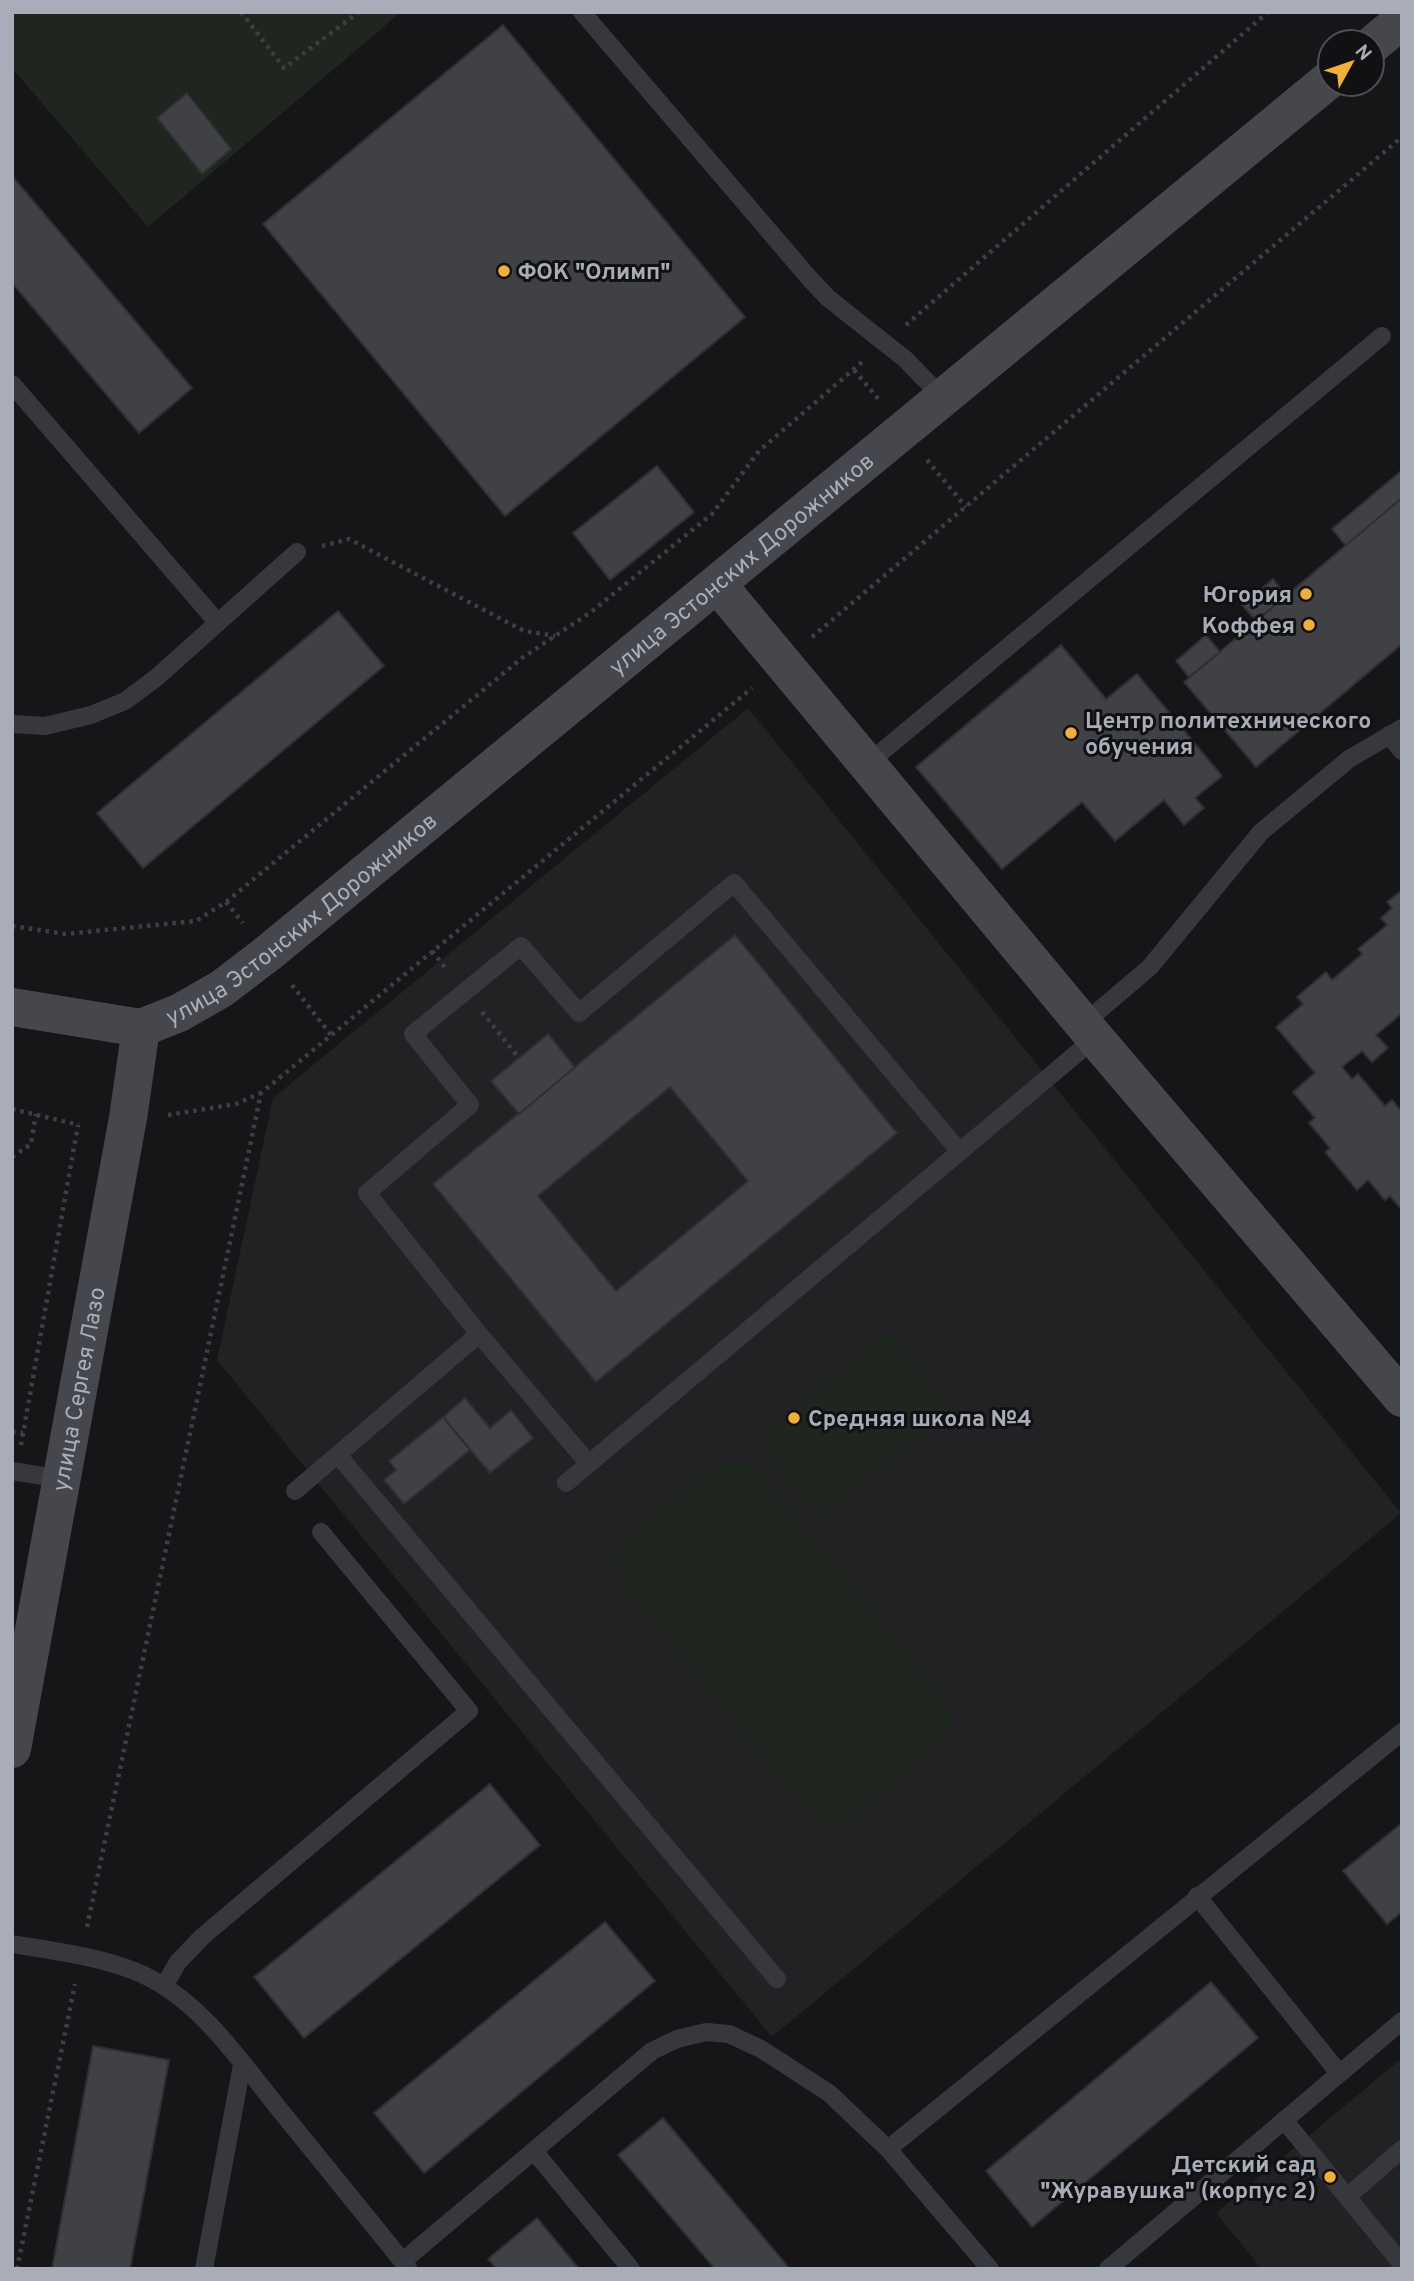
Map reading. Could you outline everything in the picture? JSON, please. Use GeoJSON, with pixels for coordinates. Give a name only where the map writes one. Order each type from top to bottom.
{"type":"FeatureCollection","features":[{"type":"Feature","properties":{"kind":"street"},"geometry":{"type":"LineString","coordinates":[[1386,33],[1402,20]]}},
{"type":"Feature","properties":{"kind":"street","name":"улица Эстонских Дорожников"},"geometry":{"type":"LineString","coordinates":[[141,1028],[180,1013],[221,989],[267,954],[1316,91]]}},
{"type":"Feature","properties":{"kind":"street"},"geometry":{"type":"LineString","coordinates":[[718,585],[1089,1031],[1402,1398]]}},
{"type":"Feature","properties":{"kind":"street"},"geometry":{"type":"LineString","coordinates":[[12,1007],[141,1028]]}},
{"type":"Feature","properties":{"kind":"street","name":"улица Сергея Лазо"},"geometry":{"type":"LineString","coordinates":[[14,1724],[128,1118],[141,1028]]}},
{"type":"Feature","properties":{"kind":"lane"},"geometry":{"type":"LineString","coordinates":[[582,12],[810,279],[828,298],[914,367],[944,399]]}},
{"type":"Feature","properties":{"kind":"lane"},"geometry":{"type":"LineString","coordinates":[[867,764],[1382,336]]}},
{"type":"Feature","properties":{"kind":"lane"},"geometry":{"type":"LineString","coordinates":[[12,384],[218,623]]}},
{"type":"Feature","properties":{"kind":"lane"},"geometry":{"type":"LineString","coordinates":[[12,724],[45,726],[91,715],[125,701],[156,677],[297,552]]}},
{"type":"Feature","properties":{"kind":"lane"},"geometry":{"type":"LineString","coordinates":[[566,1483],[960,1152],[1089,1031],[1150,967],[1261,832],[1349,759],[1395,731],[1402,751]]}},
{"type":"Feature","properties":{"kind":"lane"},"geometry":{"type":"LineString","coordinates":[[589,1464],[479,1334],[367,1193],[470,1105],[413,1034],[521,946],[579,1013],[734,883],[960,1152]]}},
{"type":"Feature","properties":{"kind":"lane"},"geometry":{"type":"LineString","coordinates":[[295,1491],[479,1334]]}},
{"type":"Feature","properties":{"kind":"lane"},"geometry":{"type":"LineString","coordinates":[[338,1455],[777,1979]]}},
{"type":"Feature","properties":{"kind":"lane"},"geometry":{"type":"LineString","coordinates":[[14,1472],[62,1479]]}},
{"type":"Feature","properties":{"kind":"lane"},"geometry":{"type":"LineString","coordinates":[[164,1986],[178,1962],[202,1937],[469,1711],[321,1532]]}},
{"type":"Feature","properties":{"kind":"lane"},"geometry":{"type":"LineString","coordinates":[[888,2149],[1402,1732]]}},
{"type":"Feature","properties":{"kind":"lane"},"geometry":{"type":"LineString","coordinates":[[1197,1896],[1339,2073]]}},
{"type":"Feature","properties":{"kind":"lane"},"geometry":{"type":"LineString","coordinates":[[12,1944],[80,1957],[136,1972],[164,1986],[186,2003],[212,2029],[406,2265],[652,2051],[677,2039],[706,2032],[729,2034],[761,2049],[829,2092],[888,2149],[990,2269]]}},
{"type":"Feature","properties":{"kind":"lane"},"geometry":{"type":"LineString","coordinates":[[1108,2269],[1402,2021]]}},
{"type":"Feature","properties":{"kind":"lane"},"geometry":{"type":"LineString","coordinates":[[204,2269],[242,2065]]}},
{"type":"Feature","properties":{"kind":"lane"},"geometry":{"type":"LineString","coordinates":[[1284,2120],[1402,2264]]}},
{"type":"Feature","properties":{"kind":"lane"},"geometry":{"type":"LineString","coordinates":[[1347,2196],[1402,2149]]}},
{"type":"Feature","properties":{"kind":"lane"},"geometry":{"type":"LineString","coordinates":[[534,2151],[631,2269]]}},
{"type":"Feature","properties":{"kind":"path"},"geometry":{"type":"LineString","coordinates":[[241,12],[284,68],[359,12]]}},
{"type":"Feature","properties":{"kind":"path"},"geometry":{"type":"LineString","coordinates":[[12,926],[65,934],[195,921],[226,902],[523,658],[591,612],[712,514],[759,451],[1268,12]]}},
{"type":"Feature","properties":{"kind":"path"},"geometry":{"type":"LineString","coordinates":[[17,2269],[261,1093],[783,662],[1402,137]]}},
{"type":"Feature","properties":{"kind":"path"},"geometry":{"type":"LineString","coordinates":[[297,552],[349,539],[524,631],[555,636]]}},
{"type":"Feature","properties":{"kind":"path"},"geometry":{"type":"LineString","coordinates":[[12,1109],[78,1125],[14,1472]]}},
{"type":"Feature","properties":{"kind":"path"},"geometry":{"type":"LineString","coordinates":[[12,1157],[31,1144],[36,1114]]}},
{"type":"Feature","properties":{"kind":"path"},"geometry":{"type":"LineString","coordinates":[[12,1432],[23,1433]]}},
{"type":"Feature","properties":{"kind":"shaded area"},"geometry":{"type":"Polygon","coordinates":[[[12,12],[401,12],[148,227],[12,68],[12,12]]]}},
{"type":"Feature","properties":{"kind":"shaded area","name":"Средняя школа №4"},"geometry":{"type":"Polygon","coordinates":[[[748,708],[1401,1513],[772,2037],[217,1360],[273,1098],[748,708]]]}},
{"type":"Feature","properties":{"kind":"shaded area"},"geometry":{"type":"Polygon","coordinates":[[[889,1332],[953,1408],[820,1519],[757,1442],[889,1332]]]}},
{"type":"Feature","properties":{"kind":"shaded area"},"geometry":{"type":"Polygon","coordinates":[[[726,1462],[745,1463],[760,1473],[943,1698],[948,1712],[948,1733],[940,1746],[852,1818],[841,1822],[831,1822],[810,1814],[623,1586],[619,1575],[617,1554],[632,1534],[712,1468],[726,1462]]]}},
{"type":"Feature","properties":{"kind":"shaded area","name":"Детский сад \"Журавушка\" (корпус 2)"},"geometry":{"type":"Polygon","coordinates":[[[1402,2058],[1402,2269],[1262,2269],[1216,2213],[1402,2058]]]}},
{"type":"Feature","properties":{"kind":"building","name":"ФОК \"Олимп\""},"geometry":{"type":"Polygon","coordinates":[[[503,25],[745,317],[505,516],[263,224],[503,25]]]}},
{"type":"Feature","properties":{"kind":"building"},"geometry":{"type":"Polygon","coordinates":[[[187,93],[231,149],[202,174],[157,118],[187,93]]]}},
{"type":"Feature","properties":{"kind":"building"},"geometry":{"type":"Polygon","coordinates":[[[12,176],[192,388],[139,433],[12,283],[12,176]]]}},
{"type":"Feature","properties":{"kind":"building"},"geometry":{"type":"Polygon","coordinates":[[[657,466],[694,512],[610,580],[573,533],[657,466]]]}},
{"type":"Feature","properties":{"kind":"building"},"geometry":{"type":"Polygon","coordinates":[[[1401,471],[1402,498],[1346,546],[1332,529],[1401,471]]]}},
{"type":"Feature","properties":{"kind":"building"},"geometry":{"type":"Polygon","coordinates":[[[1402,498],[1402,644],[1256,767],[1184,682],[1402,498]]]}},
{"type":"Feature","properties":{"kind":"building"},"geometry":{"type":"Polygon","coordinates":[[[1273,579],[1286,596],[1256,621],[1242,605],[1273,579]]]}},
{"type":"Feature","properties":{"kind":"building"},"geometry":{"type":"Polygon","coordinates":[[[338,611],[384,666],[143,868],[97,813],[338,611]]]}},
{"type":"Feature","properties":{"kind":"building"},"geometry":{"type":"Polygon","coordinates":[[[1206,635],[1220,652],[1189,677],[1176,661],[1206,635]]]}},
{"type":"Feature","properties":{"kind":"building","name":"Центр политехнического обучения"},"geometry":{"type":"Polygon","coordinates":[[[1061,645],[1106,699],[1137,674],[1222,776],[1195,798],[1204,808],[1184,825],[1164,800],[1115,841],[1082,802],[1002,869],[916,767],[1061,645]]]}},
{"type":"Feature","properties":{"kind":"building"},"geometry":{"type":"Polygon","coordinates":[[[1402,890],[1402,1013],[1376,1035],[1388,1048],[1372,1062],[1362,1051],[1342,1067],[1352,1079],[1358,1074],[1385,1106],[1392,1100],[1402,1112],[1402,1210],[1390,1196],[1385,1200],[1368,1180],[1357,1190],[1325,1152],[1330,1148],[1309,1123],[1315,1118],[1293,1092],[1315,1073],[1276,1027],[1303,1004],[1297,997],[1326,972],[1332,980],[1362,954],[1358,949],[1387,925],[1381,918],[1392,908],[1387,902],[1402,890]]]}},
{"type":"Feature","properties":{"kind":"building"},"geometry":{"type":"Polygon","coordinates":[[[735,935],[897,1133],[596,1382],[433,1184],[735,935]],[[670,1087],[538,1196],[616,1291],[748,1181],[670,1087]]]}},
{"type":"Feature","properties":{"kind":"building"},"geometry":{"type":"Polygon","coordinates":[[[548,1034],[575,1067],[519,1114],[491,1081],[548,1034]]]}},
{"type":"Feature","properties":{"kind":"building"},"geometry":{"type":"Polygon","coordinates":[[[465,1398],[490,1428],[511,1410],[533,1438],[490,1473],[443,1417],[465,1398]]]}},
{"type":"Feature","properties":{"kind":"building"},"geometry":{"type":"Polygon","coordinates":[[[443,1417],[470,1450],[404,1504],[384,1480],[396,1470],[389,1461],[443,1417]]]}},
{"type":"Feature","properties":{"kind":"building"},"geometry":{"type":"Polygon","coordinates":[[[490,1784],[540,1845],[304,2038],[254,1977],[490,1784]]]}},
{"type":"Feature","properties":{"kind":"building"},"geometry":{"type":"Polygon","coordinates":[[[1402,1823],[1402,1912],[1387,1924],[1343,1871],[1402,1823]]]}},
{"type":"Feature","properties":{"kind":"building"},"geometry":{"type":"Polygon","coordinates":[[[605,1922],[655,1981],[424,2173],[374,2113],[605,1922]]]}},
{"type":"Feature","properties":{"kind":"building"},"geometry":{"type":"Polygon","coordinates":[[[1211,1982],[1258,2038],[1032,2227],[986,2171],[1211,1982]]]}},
{"type":"Feature","properties":{"kind":"building"},"geometry":{"type":"Polygon","coordinates":[[[93,2046],[169,2060],[130,2269],[52,2269],[93,2046]]]}},
{"type":"Feature","properties":{"kind":"building"},"geometry":{"type":"Polygon","coordinates":[[[663,2118],[790,2269],[715,2269],[618,2155],[663,2118]]]}},
{"type":"Feature","properties":{"kind":"building"},"geometry":{"type":"Polygon","coordinates":[[[537,2218],[579,2269],[497,2269],[488,2259],[537,2218]]]}},
{"type":"Feature","properties":{"kind":"place","name":"ФОК \"Олимп\""},"geometry":{"type":"Point","coordinates":[504,271]}},
{"type":"Feature","properties":{"kind":"place","name":"Югория"},"geometry":{"type":"Point","coordinates":[1306,594]}},
{"type":"Feature","properties":{"kind":"place","name":"Коффея"},"geometry":{"type":"Point","coordinates":[1309,625]}},
{"type":"Feature","properties":{"kind":"place","name":"Центр политехнического обучения"},"geometry":{"type":"Point","coordinates":[1071,733]}},
{"type":"Feature","properties":{"kind":"place","name":"Средняя школа №4"},"geometry":{"type":"Point","coordinates":[794,1418]}},
{"type":"Feature","properties":{"kind":"place","name":"Детский сад \"Журавушка\" (корпус 2)"},"geometry":{"type":"Point","coordinates":[1330,2177]}}]}
